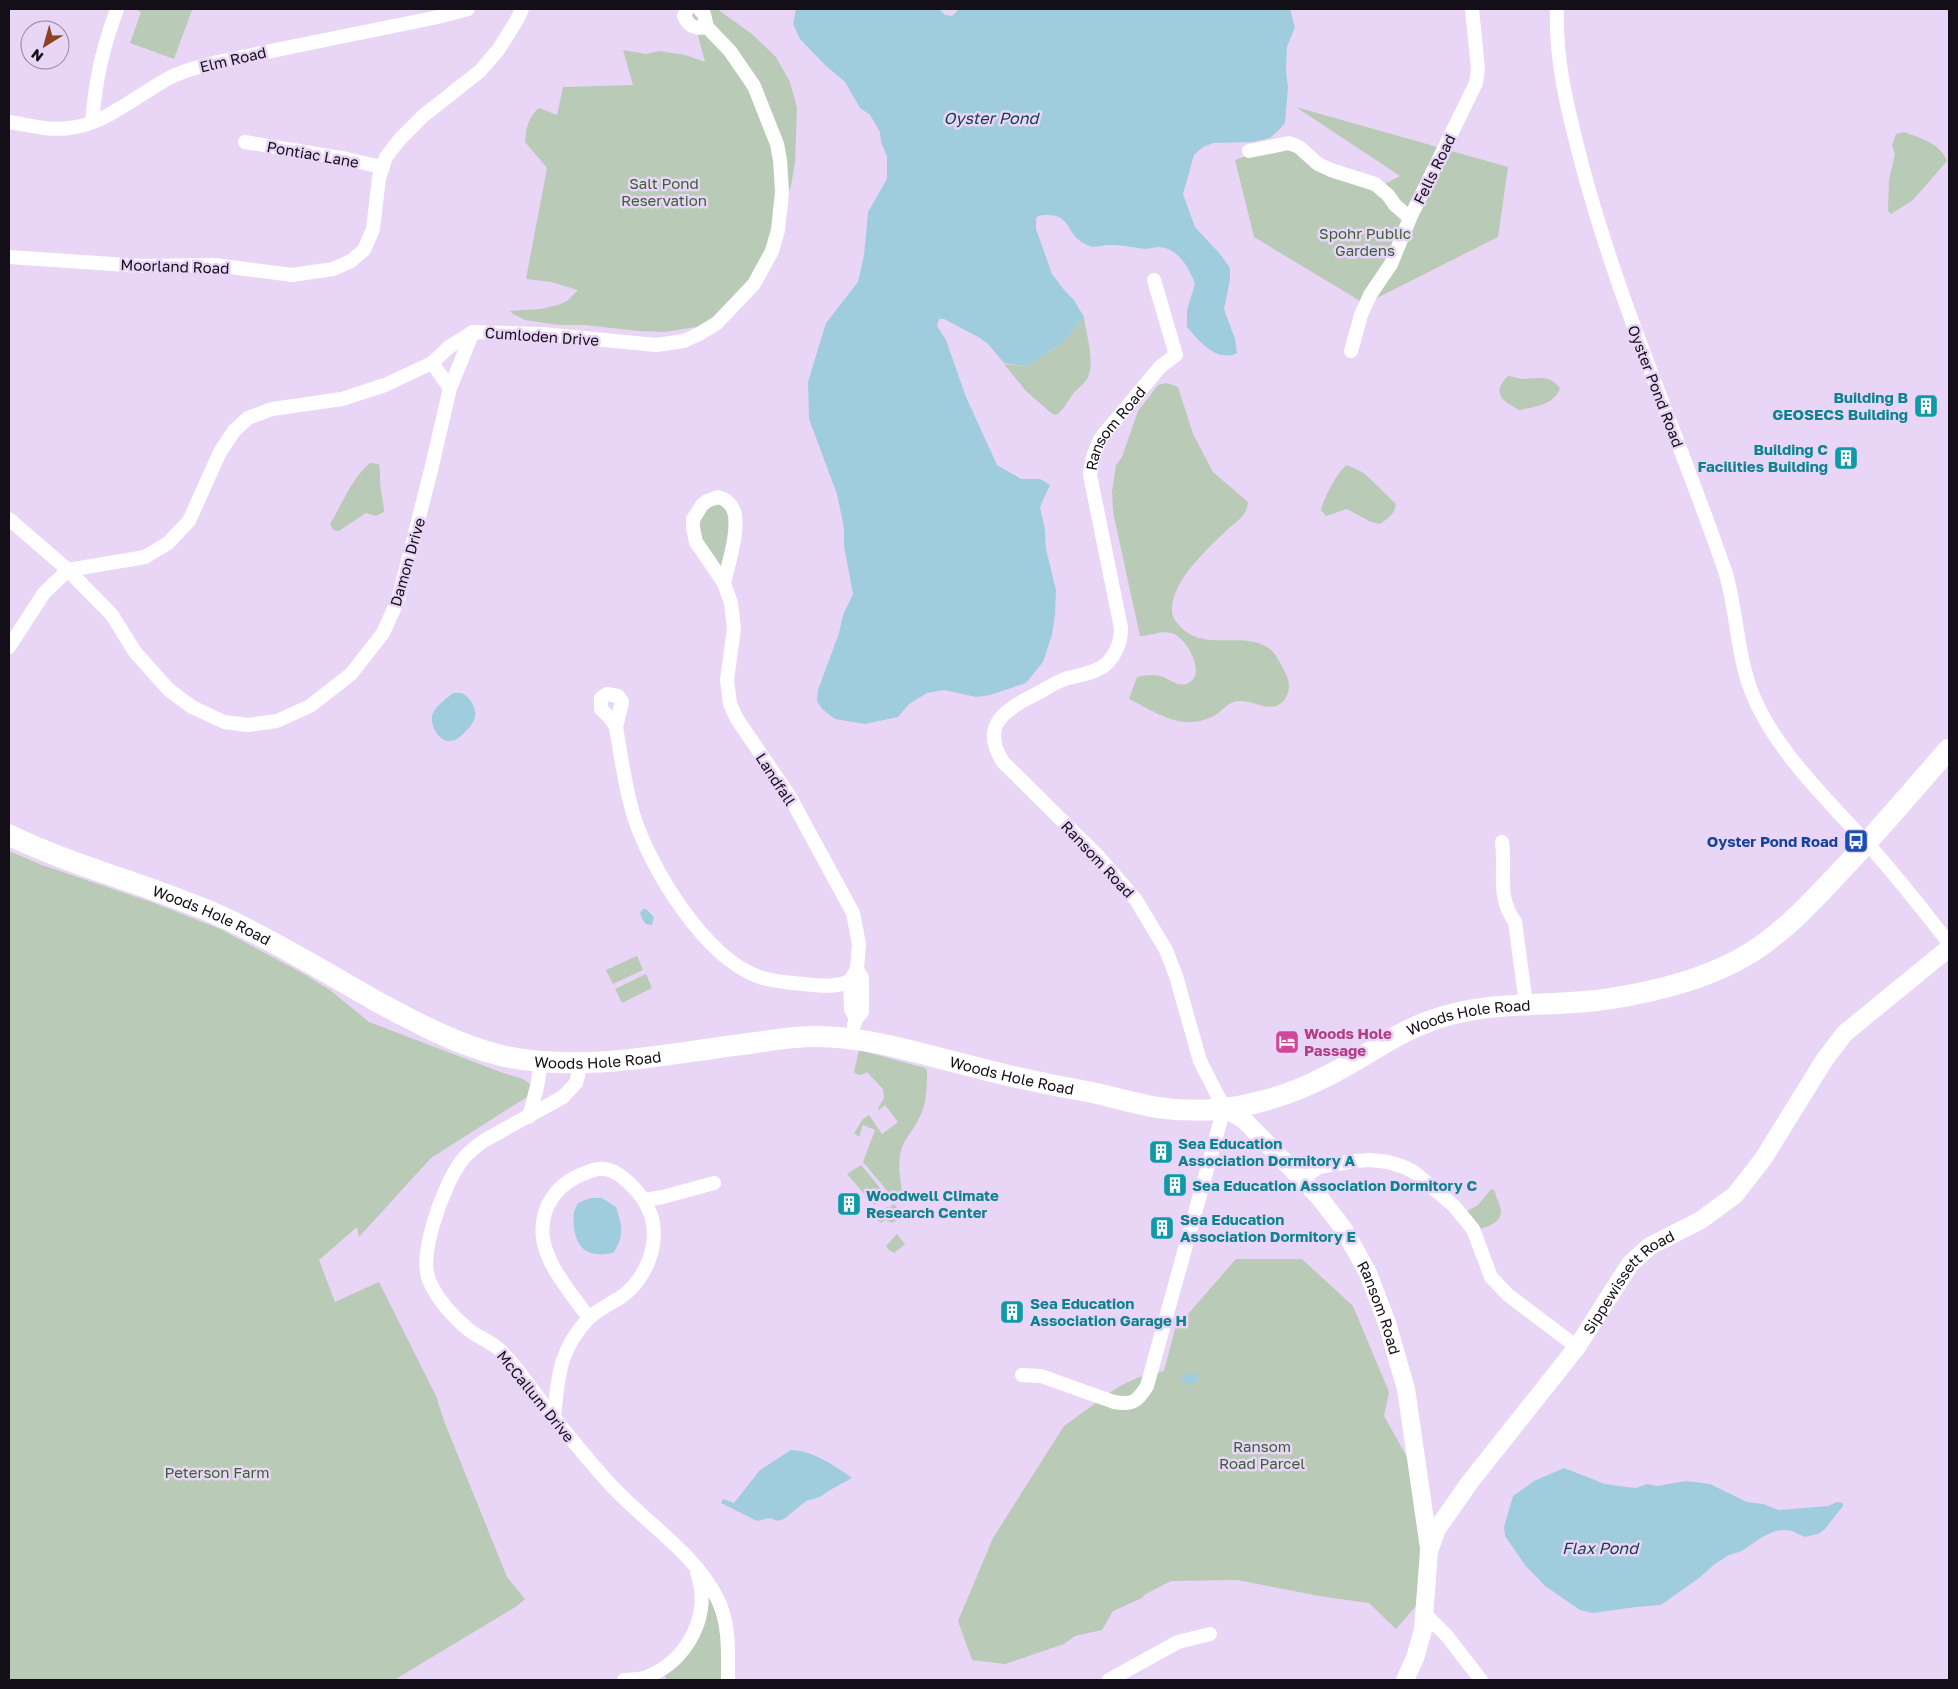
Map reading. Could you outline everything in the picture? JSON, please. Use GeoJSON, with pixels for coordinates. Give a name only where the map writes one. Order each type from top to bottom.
{"type":"FeatureCollection","features":[{"type":"Feature","properties":{"kind":"highway","name":"Woods Hole Road"},"geometry":{"type":"LineString","coordinates":[[9,835],[72,862],[189,902],[228,920],[444,1037],[495,1054],[541,1062],[581,1064],[817,1036],[854,1029],[1053,1086],[1161,1108],[1204,1110],[1260,1102],[1324,1078],[1390,1039],[1428,1021],[1494,1006],[1604,1000],[1643,993],[1689,981],[1739,959],[1766,942],[1806,908],[1867,844],[1949,749]]}},
{"type":"Feature","properties":{"kind":"main road","name":"Sippewissett Road"},"geometry":{"type":"LineString","coordinates":[[1406,1680],[1420,1640],[1425,1614],[1429,1551],[1437,1529],[1458,1498],[1577,1347],[1622,1276],[1639,1255],[1662,1238],[1701,1220],[1721,1207],[1744,1185],[1763,1159],[1825,1059],[1845,1033],[1949,948]]}},
{"type":"Feature","properties":{"kind":"main road","name":"Ransom Road"},"geometry":{"type":"LineString","coordinates":[[1224,1108],[1244,1120],[1302,1179],[1336,1218],[1349,1237],[1368,1273],[1387,1323],[1406,1389],[1429,1551]]}},
{"type":"Feature","properties":{"kind":"street"},"geometry":{"type":"LineString","coordinates":[[92,122],[98,70],[117,9]]}},
{"type":"Feature","properties":{"kind":"street","name":"Elm Road"},"geometry":{"type":"LineString","coordinates":[[9,122],[59,129],[76,127],[113,112],[173,76],[194,68],[222,60],[438,17],[468,9]]}},
{"type":"Feature","properties":{"kind":"street","name":"Moorland Road"},"geometry":{"type":"LineString","coordinates":[[9,257],[142,266],[215,265],[292,275],[333,269],[351,261],[364,250],[373,229],[382,167],[393,147],[415,124],[472,79],[489,61],[517,20],[522,9]]}},
{"type":"Feature","properties":{"kind":"street","name":"Cumloden Drive"},"geometry":{"type":"LineString","coordinates":[[687,9],[684,16],[689,24],[696,28],[707,27]]}},
{"type":"Feature","properties":{"kind":"street","name":"Cumloden Drive"},"geometry":{"type":"LineString","coordinates":[[68,570],[145,557],[168,543],[189,521],[220,452],[234,431],[248,418],[272,409],[342,399],[385,384],[432,363],[449,347],[473,332],[542,334],[656,345],[684,341],[717,323],[754,284],[772,252],[778,230],[782,192],[780,160],[764,107],[754,86],[730,51],[707,27],[704,14],[699,9]]}},
{"type":"Feature","properties":{"kind":"street","name":"Fells Road"},"geometry":{"type":"LineString","coordinates":[[1350,351],[1367,302],[1390,264],[1410,218],[1476,83],[1478,69],[1472,9]]}},
{"type":"Feature","properties":{"kind":"street","name":"Oyster Pond Road"},"geometry":{"type":"LineString","coordinates":[[1557,9],[1557,39],[1560,65],[1572,125],[1588,187],[1609,259],[1726,574],[1735,610],[1739,640],[1752,692],[1765,720],[1788,753],[1949,943]]}},
{"type":"Feature","properties":{"kind":"street","name":"Pontiac Lane"},"geometry":{"type":"LineString","coordinates":[[245,142],[347,159],[382,167]]}},
{"type":"Feature","properties":{"kind":"street"},"geometry":{"type":"LineString","coordinates":[[1249,151],[1289,143],[1294,144],[1318,164],[1375,184],[1410,218]]}},
{"type":"Feature","properties":{"kind":"street","name":"Ransom Road"},"geometry":{"type":"LineString","coordinates":[[1154,280],[1176,355],[1161,366],[1103,435],[1095,447],[1090,475],[1121,628],[1118,648],[1104,665],[1098,669],[1062,680],[1008,710],[996,725],[994,739],[998,755],[1003,762],[1100,857],[1136,900],[1166,950],[1179,985],[1200,1062],[1224,1108]]}},
{"type":"Feature","properties":{"kind":"street","name":"Damon Drive"},"geometry":{"type":"LineString","coordinates":[[9,519],[68,570],[112,615],[135,652],[169,690],[192,707],[224,722],[248,725],[277,721],[310,706],[351,674],[383,633],[398,600],[450,388],[473,332]]}},
{"type":"Feature","properties":{"kind":"street"},"geometry":{"type":"LineString","coordinates":[[432,363],[450,388]]}},
{"type":"Feature","properties":{"kind":"street","name":"Landfall"},"geometry":{"type":"LineString","coordinates":[[724,583],[735,515],[729,502],[718,498],[707,501],[702,505],[693,519],[693,528],[694,536],[700,548],[724,583],[731,603],[734,623],[728,689],[733,713],[785,789],[853,913],[859,944],[854,975],[862,978],[862,1012],[854,1029]]}},
{"type":"Feature","properties":{"kind":"street"},"geometry":{"type":"LineString","coordinates":[[9,647],[44,593],[68,570]]}},
{"type":"Feature","properties":{"kind":"street"},"geometry":{"type":"LineString","coordinates":[[616,727],[630,801],[635,819],[649,852],[659,874],[710,942],[740,968],[774,981],[832,987],[854,975]]}},
{"type":"Feature","properties":{"kind":"street"},"geometry":{"type":"LineString","coordinates":[[1502,842],[1504,858],[1502,887],[1507,911],[1515,922],[1526,1004]]}},
{"type":"Feature","properties":{"kind":"street"},"geometry":{"type":"LineString","coordinates":[[529,1117],[541,1062]]}},
{"type":"Feature","properties":{"kind":"street","name":"McCallum Drive"},"geometry":{"type":"LineString","coordinates":[[581,1064],[579,1076],[572,1089],[555,1102],[476,1146],[460,1163],[446,1190],[429,1239],[425,1263],[428,1280],[446,1307],[469,1330],[500,1350],[610,1484],[684,1553],[711,1587],[722,1610],[727,1638],[728,1680]]}},
{"type":"Feature","properties":{"kind":"street"},"geometry":{"type":"LineString","coordinates":[[1022,1375],[1041,1376],[1114,1402],[1127,1404],[1139,1399],[1147,1386],[1224,1108]]}},
{"type":"Feature","properties":{"kind":"street"},"geometry":{"type":"LineString","coordinates":[[1302,1179],[1318,1167],[1370,1160],[1404,1166],[1414,1172],[1444,1197],[1473,1230],[1491,1277],[1502,1289],[1577,1347]]}},
{"type":"Feature","properties":{"kind":"street"},"geometry":{"type":"LineString","coordinates":[[554,1417],[559,1368],[568,1345],[588,1318],[599,1309],[622,1296],[637,1281],[648,1264],[653,1241],[652,1219],[644,1200],[635,1188],[616,1173],[600,1168],[570,1179],[555,1191],[550,1200],[543,1236],[547,1254],[558,1275],[588,1318]]}},
{"type":"Feature","properties":{"kind":"street"},"geometry":{"type":"LineString","coordinates":[[644,1200],[663,1198],[714,1184]]}},
{"type":"Feature","properties":{"kind":"street"},"geometry":{"type":"LineString","coordinates":[[624,1680],[651,1679],[678,1656],[690,1642],[696,1632],[701,1601],[699,1579],[695,1566]]}},
{"type":"Feature","properties":{"kind":"street"},"geometry":{"type":"LineString","coordinates":[[1425,1614],[1447,1636],[1482,1680]]}},
{"type":"Feature","properties":{"kind":"street"},"geometry":{"type":"LineString","coordinates":[[1109,1680],[1178,1642],[1210,1634]]}},
{"type":"Feature","properties":{"kind":"green space"},"geometry":{"type":"Polygon","coordinates":[[[135,9],[192,10],[174,59],[130,43],[141,12],[135,9]]]}},
{"type":"Feature","properties":{"kind":"green space","name":"Salt Pond Reservation"},"geometry":{"type":"Polygon","coordinates":[[[691,9],[717,9],[752,34],[776,57],[790,82],[797,108],[795,163],[791,186],[759,269],[709,325],[664,332],[639,331],[585,325],[559,325],[525,320],[513,314],[510,311],[540,309],[558,305],[567,301],[578,290],[551,282],[526,279],[547,168],[525,142],[530,119],[539,108],[557,115],[563,87],[633,85],[623,50],[646,54],[659,51],[685,55],[705,62],[691,9]]]}},
{"type":"Feature","properties":{"kind":"green space","name":"Spohr Public Gardens"},"geometry":{"type":"Polygon","coordinates":[[[1296,107],[1508,167],[1498,237],[1365,304],[1254,237],[1235,160],[1274,146],[1306,151],[1375,189],[1400,176],[1296,107]]]}},
{"type":"Feature","properties":{"kind":"green space"},"geometry":{"type":"Polygon","coordinates":[[[1904,132],[1935,145],[1947,161],[1913,200],[1891,214],[1888,211],[1889,180],[1895,154],[1892,145],[1896,134],[1904,132]]]}},
{"type":"Feature","properties":{"kind":"green space"},"geometry":{"type":"Polygon","coordinates":[[[1084,317],[1091,357],[1090,373],[1056,415],[1051,413],[1026,391],[1004,364],[1025,366],[1037,360],[1062,343],[1084,317]]]}},
{"type":"Feature","properties":{"kind":"green space"},"geometry":{"type":"Polygon","coordinates":[[[1508,376],[1521,379],[1547,379],[1560,388],[1549,402],[1519,410],[1501,396],[1500,387],[1508,376]]]}},
{"type":"Feature","properties":{"kind":"green space"},"geometry":{"type":"Polygon","coordinates":[[[1167,383],[1178,387],[1193,434],[1213,472],[1248,502],[1243,515],[1209,547],[1184,577],[1174,599],[1172,610],[1174,619],[1187,633],[1198,638],[1245,641],[1257,643],[1270,649],[1276,655],[1289,684],[1289,690],[1285,699],[1275,706],[1269,707],[1245,701],[1235,701],[1214,716],[1191,722],[1170,719],[1129,699],[1137,677],[1157,675],[1183,685],[1192,680],[1196,667],[1194,659],[1185,643],[1174,634],[1161,632],[1140,636],[1113,512],[1112,492],[1116,465],[1122,457],[1138,411],[1158,385],[1167,383]]]}},
{"type":"Feature","properties":{"kind":"green space"},"geometry":{"type":"Polygon","coordinates":[[[370,463],[379,464],[384,512],[376,516],[366,513],[339,531],[333,530],[330,524],[358,476],[370,463]]]}},
{"type":"Feature","properties":{"kind":"green space"},"geometry":{"type":"Polygon","coordinates":[[[1347,465],[1364,473],[1396,504],[1392,514],[1379,524],[1369,521],[1347,509],[1326,516],[1321,510],[1331,486],[1339,473],[1347,465]]]}},
{"type":"Feature","properties":{"kind":"green space"},"geometry":{"type":"Polygon","coordinates":[[[721,503],[728,508],[729,530],[722,570],[705,547],[698,526],[709,506],[721,503]]]}},
{"type":"Feature","properties":{"kind":"green space","name":"Peterson Farm"},"geometry":{"type":"Polygon","coordinates":[[[9,851],[42,865],[154,903],[220,929],[330,990],[369,1022],[523,1079],[530,1084],[527,1097],[431,1158],[359,1237],[357,1227],[319,1260],[335,1302],[379,1282],[436,1396],[444,1421],[507,1577],[525,1599],[517,1606],[394,1680],[9,1680],[9,851]]]}},
{"type":"Feature","properties":{"kind":"green space"},"geometry":{"type":"Polygon","coordinates":[[[637,956],[643,970],[613,984],[606,970],[637,956]]]}},
{"type":"Feature","properties":{"kind":"green space"},"geometry":{"type":"Polygon","coordinates":[[[646,974],[652,988],[622,1003],[615,989],[646,974]]]}},
{"type":"Feature","properties":{"kind":"green space"},"geometry":{"type":"Polygon","coordinates":[[[859,1050],[927,1070],[925,1102],[921,1114],[901,1151],[899,1167],[902,1194],[895,1200],[863,1162],[875,1130],[863,1125],[859,1137],[854,1133],[863,1119],[869,1115],[882,1134],[898,1122],[885,1105],[879,1110],[878,1108],[884,1098],[883,1089],[867,1072],[860,1075],[854,1072],[859,1050]]]}},
{"type":"Feature","properties":{"kind":"green space"},"geometry":{"type":"Polygon","coordinates":[[[861,1165],[886,1195],[874,1205],[847,1174],[861,1165]]]}},
{"type":"Feature","properties":{"kind":"green space"},"geometry":{"type":"Polygon","coordinates":[[[1491,1189],[1495,1191],[1501,1215],[1493,1224],[1476,1229],[1464,1213],[1478,1205],[1491,1189]]]}},
{"type":"Feature","properties":{"kind":"green space"},"geometry":{"type":"Polygon","coordinates":[[[894,1204],[901,1212],[896,1221],[892,1223],[885,1220],[881,1223],[877,1220],[881,1215],[880,1213],[888,1206],[889,1208],[894,1204]]]}},
{"type":"Feature","properties":{"kind":"green space"},"geometry":{"type":"Polygon","coordinates":[[[897,1234],[905,1244],[894,1253],[886,1246],[897,1234]]]}},
{"type":"Feature","properties":{"kind":"green space","name":"Ransom Road Parcel"},"geometry":{"type":"Polygon","coordinates":[[[1236,1259],[1302,1259],[1353,1306],[1389,1392],[1384,1416],[1421,1482],[1429,1591],[1396,1629],[1369,1603],[1325,1597],[1237,1580],[1171,1581],[1144,1595],[1142,1598],[1113,1611],[1102,1630],[1075,1636],[1064,1644],[1005,1664],[972,1660],[958,1621],[993,1538],[1064,1426],[1118,1387],[1139,1377],[1164,1371],[1175,1329],[1236,1259]]]}},
{"type":"Feature","properties":{"kind":"green space"},"geometry":{"type":"Polygon","coordinates":[[[706,1590],[720,1621],[723,1680],[667,1680],[664,1674],[681,1658],[706,1590]]]}},
{"type":"Feature","properties":{"kind":"water","name":"Oyster Pond"},"geometry":{"type":"Polygon","coordinates":[[[796,9],[939,9],[945,15],[952,16],[959,9],[1290,9],[1295,27],[1287,47],[1286,70],[1288,88],[1285,123],[1270,138],[1253,142],[1213,143],[1203,147],[1194,155],[1183,194],[1195,227],[1230,268],[1230,280],[1224,309],[1235,339],[1237,353],[1222,355],[1216,353],[1203,344],[1187,327],[1187,310],[1195,284],[1182,260],[1172,251],[1159,247],[1144,249],[1113,245],[1090,246],[1079,241],[1063,220],[1049,215],[1038,216],[1036,219],[1036,229],[1052,274],[1074,300],[1084,317],[1062,343],[1025,366],[1004,363],[988,344],[980,338],[944,319],[939,319],[937,326],[946,340],[966,397],[997,465],[1021,479],[1040,479],[1050,485],[1040,507],[1045,530],[1046,549],[1056,590],[1052,635],[1043,662],[1026,683],[990,695],[976,697],[944,690],[927,693],[909,704],[898,717],[865,724],[835,719],[822,709],[817,701],[818,690],[839,633],[843,615],[853,594],[844,546],[844,528],[837,494],[809,419],[808,382],[826,323],[858,282],[864,255],[868,212],[887,179],[887,156],[881,143],[880,132],[870,115],[860,108],[845,82],[825,65],[800,39],[793,24],[796,9]]]}},
{"type":"Feature","properties":{"kind":"water"},"geometry":{"type":"Polygon","coordinates":[[[453,693],[462,693],[468,698],[474,707],[475,715],[470,726],[461,736],[455,740],[447,741],[439,736],[433,727],[432,717],[437,707],[453,693]]]}},
{"type":"Feature","properties":{"kind":"water"},"geometry":{"type":"Polygon","coordinates":[[[643,909],[646,909],[654,917],[652,925],[645,923],[643,920],[640,913],[643,909]]]}},
{"type":"Feature","properties":{"kind":"water"},"geometry":{"type":"Polygon","coordinates":[[[590,1198],[602,1198],[616,1207],[620,1220],[621,1236],[613,1253],[591,1253],[581,1246],[575,1234],[574,1212],[578,1203],[590,1198]]]}},
{"type":"Feature","properties":{"kind":"water"},"geometry":{"type":"Polygon","coordinates":[[[1193,1372],[1199,1375],[1197,1381],[1191,1384],[1182,1382],[1182,1375],[1188,1375],[1193,1372]]]}},
{"type":"Feature","properties":{"kind":"water"},"geometry":{"type":"Polygon","coordinates":[[[791,1450],[815,1456],[852,1478],[820,1497],[806,1501],[784,1519],[778,1521],[770,1518],[757,1521],[721,1503],[723,1499],[734,1503],[760,1470],[791,1450]]]}},
{"type":"Feature","properties":{"kind":"water","name":"Flax Pond"},"geometry":{"type":"Polygon","coordinates":[[[1564,1468],[1605,1484],[1626,1487],[1636,1488],[1647,1484],[1657,1486],[1686,1481],[1710,1484],[1747,1502],[1763,1504],[1779,1510],[1828,1506],[1837,1502],[1843,1503],[1843,1506],[1824,1530],[1818,1534],[1805,1537],[1792,1531],[1784,1530],[1762,1537],[1742,1551],[1729,1555],[1715,1564],[1661,1605],[1593,1613],[1580,1610],[1545,1586],[1525,1565],[1505,1536],[1504,1527],[1513,1496],[1534,1481],[1564,1468]]]}},
{"type":"Feature","properties":{"kind":"place","name":"Building B GEOSECS Building"},"geometry":{"type":"Point","coordinates":[1926,406]}},
{"type":"Feature","properties":{"kind":"place","name":"Building C Facilities Building"},"geometry":{"type":"Point","coordinates":[1846,458]}},
{"type":"Feature","properties":{"kind":"place","name":"Oyster Pond Road"},"geometry":{"type":"Point","coordinates":[1856,841]}},
{"type":"Feature","properties":{"kind":"place","name":"Woods Hole Passage"},"geometry":{"type":"Point","coordinates":[1287,1042]}},
{"type":"Feature","properties":{"kind":"place","name":"Sea Education Association Dormitory A"},"geometry":{"type":"Point","coordinates":[1161,1152]}},
{"type":"Feature","properties":{"kind":"place","name":"Sea Education Association Dormitory C"},"geometry":{"type":"Point","coordinates":[1175,1185]}},
{"type":"Feature","properties":{"kind":"place","name":"Woodwell Climate Research Center"},"geometry":{"type":"Point","coordinates":[849,1204]}},
{"type":"Feature","properties":{"kind":"place","name":"Sea Education Association Dormitory E"},"geometry":{"type":"Point","coordinates":[1162,1228]}},
{"type":"Feature","properties":{"kind":"place","name":"Sea Education Association Garage H"},"geometry":{"type":"Point","coordinates":[1012,1312]}}]}
